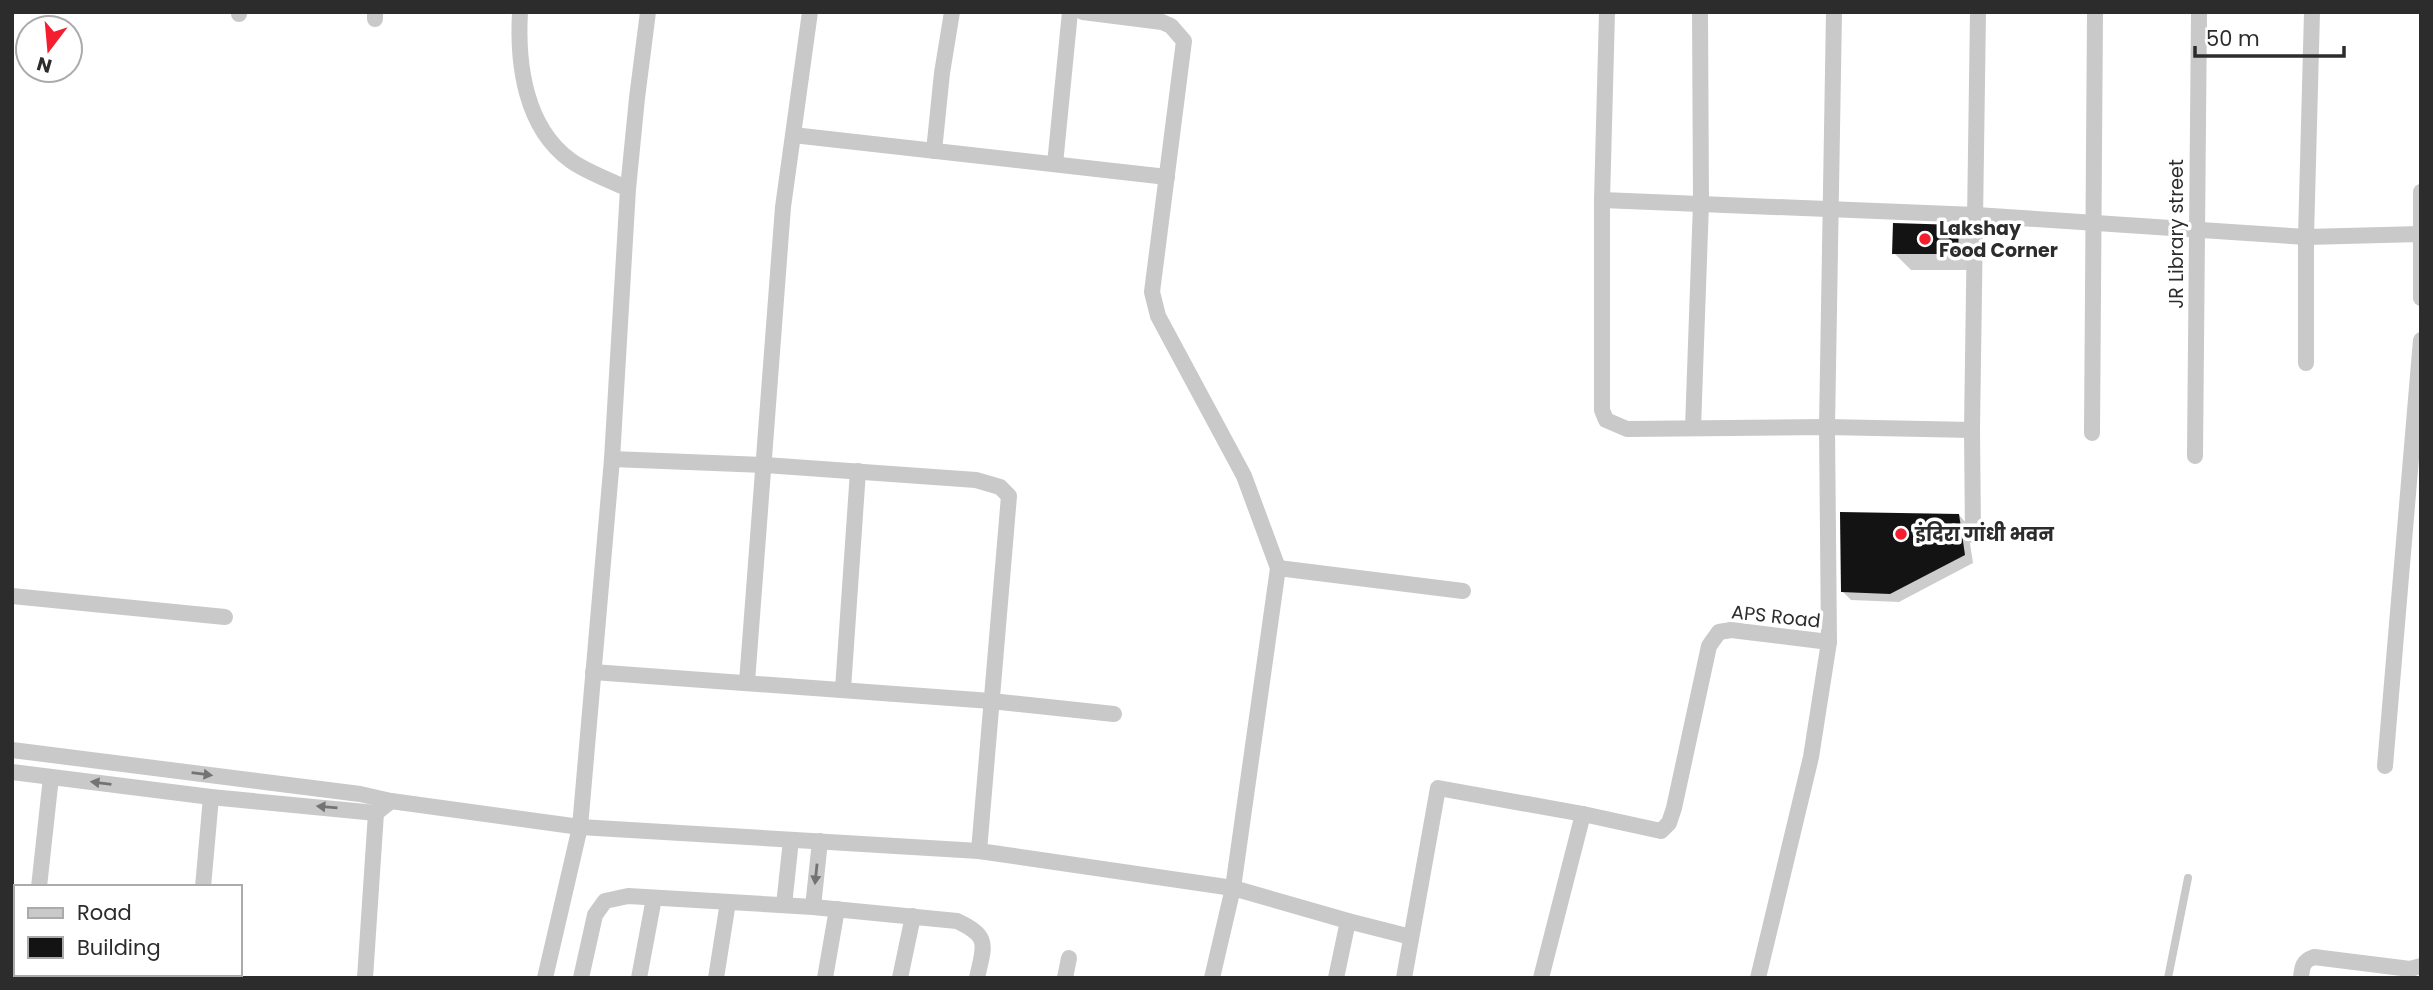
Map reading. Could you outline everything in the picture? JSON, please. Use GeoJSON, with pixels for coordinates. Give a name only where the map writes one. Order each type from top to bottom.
{"type":"FeatureCollection","features":[{"type":"Feature","properties":{"kind":"street"},"geometry":{"type":"LineString","coordinates":[[520,12],[519,32],[526,90],[533,116],[553,144],[570,161],[628,189]]}},
{"type":"Feature","properties":{"kind":"street"},"geometry":{"type":"LineString","coordinates":[[545,978],[580,827],[612,459],[628,189],[648,12]]}},
{"type":"Feature","properties":{"kind":"street"},"geometry":{"type":"LineString","coordinates":[[747,682],[783,207],[810,12]]}},
{"type":"Feature","properties":{"kind":"street"},"geometry":{"type":"LineString","coordinates":[[934,151],[952,12]]}},
{"type":"Feature","properties":{"kind":"street"},"geometry":{"type":"LineString","coordinates":[[1055,164],[1070,12]]}},
{"type":"Feature","properties":{"kind":"street"},"geometry":{"type":"LineString","coordinates":[[1083,12],[1162,22],[1171,26],[1184,41],[1152,292],[1158,316],[1244,476],[1278,568],[1233,888],[1212,978]]}},
{"type":"Feature","properties":{"kind":"street"},"geometry":{"type":"LineString","coordinates":[[1607,12],[1602,200],[1602,410],[1606,420],[1612,425],[1627,429],[1827,427],[1972,430]]}},
{"type":"Feature","properties":{"kind":"street"},"geometry":{"type":"LineString","coordinates":[[1693,428],[1702,203],[1700,12]]}},
{"type":"Feature","properties":{"kind":"street","name":"APS Road"},"geometry":{"type":"LineString","coordinates":[[1404,978],[1438,788],[1661,831],[1669,823],[1674,808],[1709,646],[1719,632],[1731,630],[1829,642],[1827,427],[1833,12]]}},
{"type":"Feature","properties":{"kind":"street"},"geometry":{"type":"LineString","coordinates":[[1973,535],[1978,12]]}},
{"type":"Feature","properties":{"kind":"street"},"geometry":{"type":"LineString","coordinates":[[2092,433],[2095,12]]}},
{"type":"Feature","properties":{"kind":"street","name":"JR Library street"},"geometry":{"type":"LineString","coordinates":[[2196,456],[2199,12]]}},
{"type":"Feature","properties":{"kind":"street"},"geometry":{"type":"LineString","coordinates":[[2306,363],[2306,237],[2312,12]]}},
{"type":"Feature","properties":{"kind":"street"},"geometry":{"type":"LineString","coordinates":[[793,135],[1167,177]]}},
{"type":"Feature","properties":{"kind":"street"},"geometry":{"type":"LineString","coordinates":[[2421,192],[2421,298]]}},
{"type":"Feature","properties":{"kind":"street"},"geometry":{"type":"LineString","coordinates":[[1602,200],[1976,215],[2306,237],[2420,234]]}},
{"type":"Feature","properties":{"kind":"street"},"geometry":{"type":"LineString","coordinates":[[2385,766],[2421,340]]}},
{"type":"Feature","properties":{"kind":"street"},"geometry":{"type":"LineString","coordinates":[[612,459],[858,471],[976,480],[1000,487],[1009,496],[979,851]]}},
{"type":"Feature","properties":{"kind":"street"},"geometry":{"type":"LineString","coordinates":[[843,689],[858,471]]}},
{"type":"Feature","properties":{"kind":"street"},"geometry":{"type":"LineString","coordinates":[[1278,568],[1463,591]]}},
{"type":"Feature","properties":{"kind":"street"},"geometry":{"type":"LineString","coordinates":[[12,596],[225,617]]}},
{"type":"Feature","properties":{"kind":"street"},"geometry":{"type":"LineString","coordinates":[[1758,978],[1811,757],[1829,642]]}},
{"type":"Feature","properties":{"kind":"street"},"geometry":{"type":"LineString","coordinates":[[593,672],[991,701],[1114,715]]}},
{"type":"Feature","properties":{"kind":"street"},"geometry":{"type":"LineString","coordinates":[[12,750],[347,792],[391,801],[580,827],[979,851],[1233,888],[1411,937]]}},
{"type":"Feature","properties":{"kind":"street"},"geometry":{"type":"LineString","coordinates":[[12,772],[211,797],[376,813],[391,801]]}},
{"type":"Feature","properties":{"kind":"street"},"geometry":{"type":"LineString","coordinates":[[39,885],[51,777]]}},
{"type":"Feature","properties":{"kind":"street"},"geometry":{"type":"LineString","coordinates":[[203,885],[211,797]]}},
{"type":"Feature","properties":{"kind":"street"},"geometry":{"type":"LineString","coordinates":[[365,978],[376,813]]}},
{"type":"Feature","properties":{"kind":"street"},"geometry":{"type":"LineString","coordinates":[[1541,978],[1583,814]]}},
{"type":"Feature","properties":{"kind":"street"},"geometry":{"type":"LineString","coordinates":[[784,905],[791,840]]}},
{"type":"Feature","properties":{"kind":"street"},"geometry":{"type":"LineString","coordinates":[[813,907],[820,841]]}},
{"type":"Feature","properties":{"kind":"street"},"geometry":{"type":"LineString","coordinates":[[581,978],[595,915],[605,901],[628,897],[813,907],[957,921],[976,930],[984,944],[977,978]]}},
{"type":"Feature","properties":{"kind":"street"},"geometry":{"type":"LineString","coordinates":[[639,978],[654,898]]}},
{"type":"Feature","properties":{"kind":"street"},"geometry":{"type":"LineString","coordinates":[[716,978],[728,902]]}},
{"type":"Feature","properties":{"kind":"street"},"geometry":{"type":"LineString","coordinates":[[825,978],[837,909]]}},
{"type":"Feature","properties":{"kind":"street"},"geometry":{"type":"LineString","coordinates":[[900,978],[913,916]]}},
{"type":"Feature","properties":{"kind":"street"},"geometry":{"type":"LineString","coordinates":[[1336,978],[1348,921]]}},
{"type":"Feature","properties":{"kind":"street"},"geometry":{"type":"LineString","coordinates":[[2301,978],[2306,960],[2314,957],[2410,969],[2421,966]]}},
{"type":"Feature","properties":{"kind":"street"},"geometry":{"type":"LineString","coordinates":[[1065,978],[1069,958]]}},
{"type":"Feature","properties":{"kind":"lane"},"geometry":{"type":"LineString","coordinates":[[2168,978],[2188,878]]}},
{"type":"Feature","properties":{"kind":"building","name":"Lakshay Food Corner"},"geometry":{"type":"Polygon","coordinates":[[[1893,223],[1959,225],[1958,254],[1892,254],[1893,223]]]}},
{"type":"Feature","properties":{"kind":"building","name":"इंदिरा गांधी भवन"},"geometry":{"type":"Polygon","coordinates":[[[1840,512],[1959,514],[1965,555],[1890,594],[1841,592],[1840,512]]]}},
{"type":"Feature","properties":{"kind":"place","name":"Lakshay Food Corner"},"geometry":{"type":"Point","coordinates":[1925,239]}},
{"type":"Feature","properties":{"kind":"place","name":"इंदिरा गांधी भवन"},"geometry":{"type":"Point","coordinates":[1901,534]}}]}
